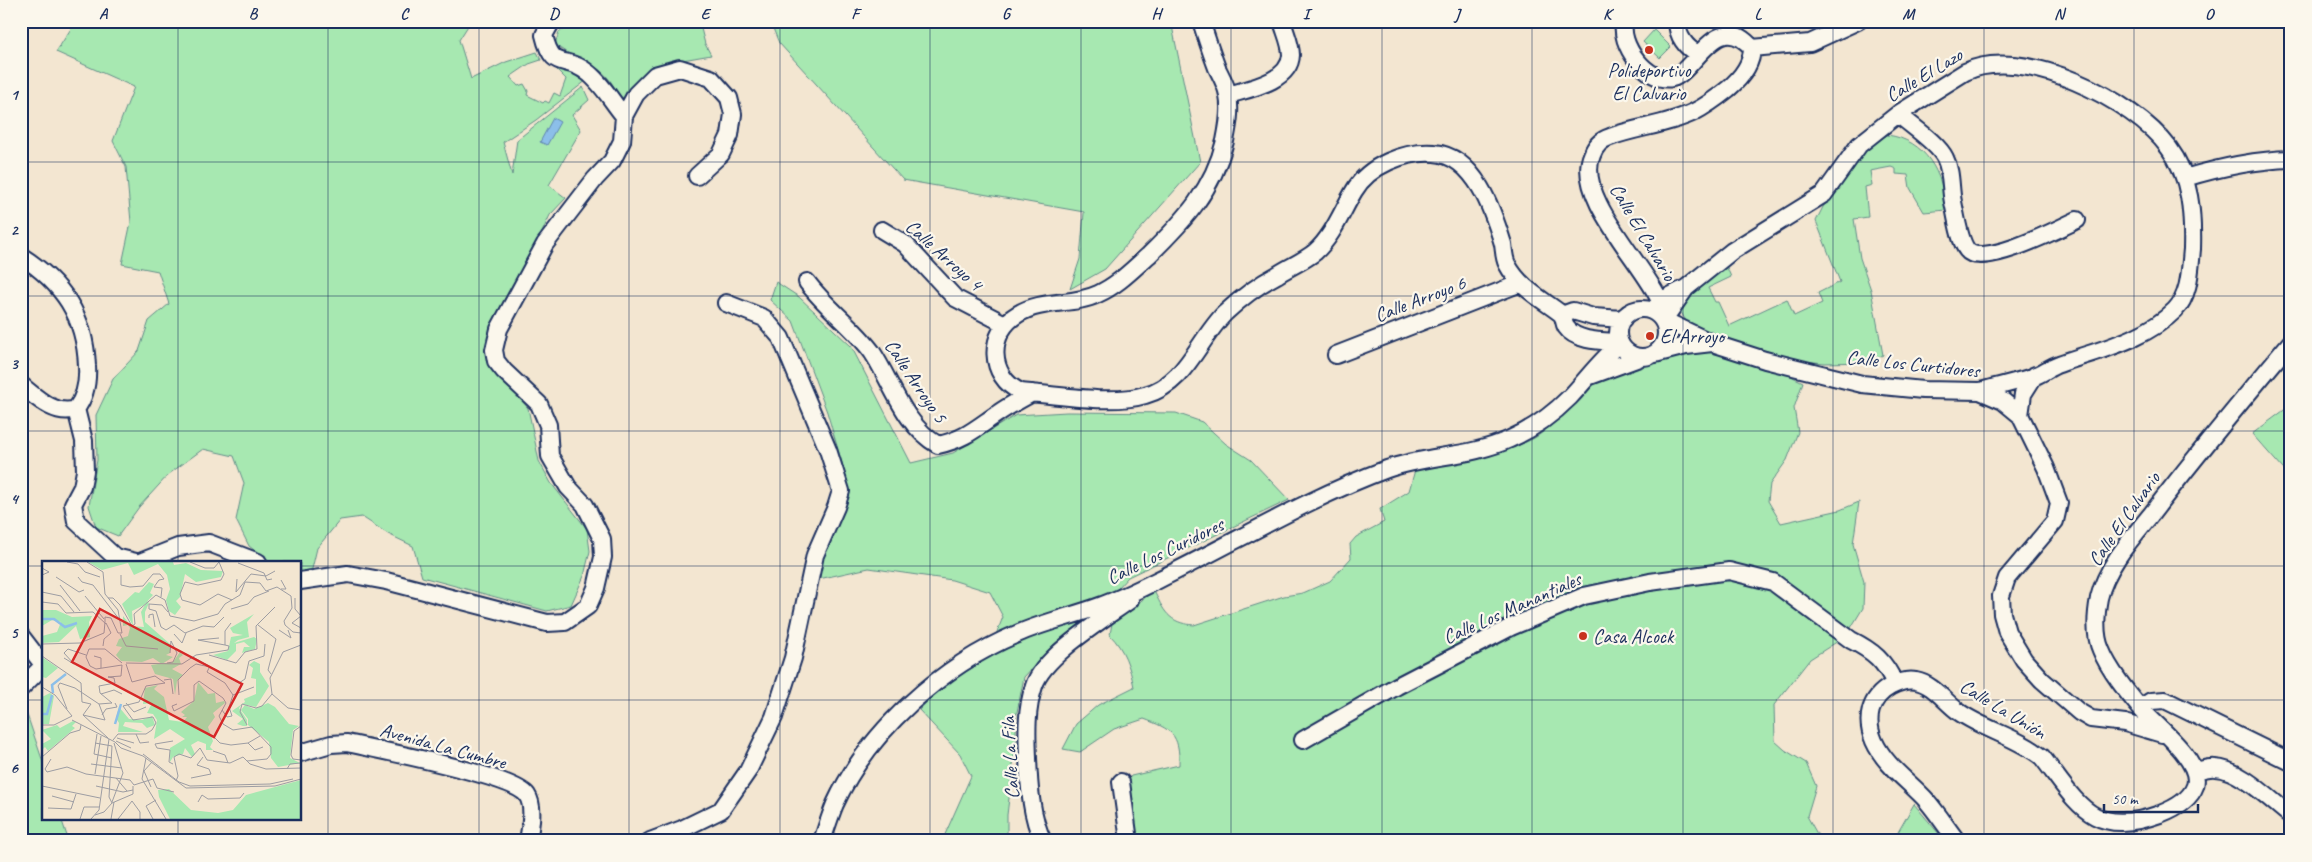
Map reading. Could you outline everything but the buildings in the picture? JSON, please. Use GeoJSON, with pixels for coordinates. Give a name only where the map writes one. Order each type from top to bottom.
{"type":"FeatureCollection","features":[{"type":"Feature","properties":{"kind":"street"},"geometry":{"type":"LineString","coordinates":[[552,21],[544,35],[548,52],[556,59],[586,70],[598,82],[624,116]]}},
{"type":"Feature","properties":{"kind":"street"},"geometry":{"type":"LineString","coordinates":[[1201,21],[1228,95],[1229,124],[1215,174],[1204,194],[1170,234],[1116,284],[1097,295],[1075,301],[1034,307],[1018,314],[1005,324],[997,339],[996,363],[1001,375],[1011,388],[1021,392],[1111,400],[1146,396],[1159,389],[1183,370],[1218,320],[1238,301],[1255,287],[1315,252],[1339,219],[1354,190],[1364,177],[1380,165],[1400,157],[1436,153],[1451,158],[1469,171],[1479,184],[1497,229],[1507,263],[1521,283],[1562,315],[1566,328],[1580,336],[1620,343]]}},
{"type":"Feature","properties":{"kind":"street"},"geometry":{"type":"LineString","coordinates":[[1228,95],[1271,81],[1284,71],[1291,56],[1282,21]]}},
{"type":"Feature","properties":{"kind":"street"},"geometry":{"type":"LineString","coordinates":[[1625,21],[1623,32],[1629,48],[1642,67],[1663,78],[1672,78],[1679,75],[1698,54],[1716,39],[1729,36],[1745,40],[1752,48],[1810,43],[1858,21]]}},
{"type":"Feature","properties":{"kind":"street"},"geometry":{"type":"LineString","coordinates":[[1677,21],[1682,40],[1688,49],[1698,54]]}},
{"type":"Feature","properties":{"kind":"street","name":"Calle El Calvario"},"geometry":{"type":"LineString","coordinates":[[1660,314],[1649,281],[1606,220],[1592,190],[1588,171],[1591,156],[1598,144],[1609,137],[1665,123],[1694,112],[1718,97],[1736,82],[1747,68],[1752,48]]}},
{"type":"Feature","properties":{"kind":"street","name":"Calle El Lazo"},"geometry":{"type":"LineString","coordinates":[[1660,314],[1686,288],[1732,251],[1824,194],[1859,144],[1898,114],[1976,66],[2014,65],[2057,75],[2104,94],[2128,108],[2152,128],[2170,148],[2185,178],[2193,231],[2190,278],[2176,309],[2162,320],[2121,343],[2057,365],[2035,375],[1980,391]]}},
{"type":"Feature","properties":{"kind":"street"},"geometry":{"type":"LineString","coordinates":[[301,581],[348,574],[386,581],[547,623],[565,622],[588,606],[596,588],[603,557],[602,539],[585,505],[568,487],[550,456],[548,425],[539,404],[496,361],[494,350],[499,329],[546,244],[595,179],[612,161],[622,141],[624,116],[636,94],[655,75],[680,68],[711,78],[729,98],[733,114],[730,134],[721,154],[698,176]]}},
{"type":"Feature","properties":{"kind":"street"},"geometry":{"type":"LineString","coordinates":[[1898,114],[1944,155],[1950,172],[1950,187],[1959,227],[1966,248],[1971,253],[1978,255],[2016,248],[2077,220]]}},
{"type":"Feature","properties":{"kind":"street"},"geometry":{"type":"LineString","coordinates":[[2185,178],[2224,166],[2254,161],[2291,159]]}},
{"type":"Feature","properties":{"kind":"street","name":"Calle Arroyo 4"},"geometry":{"type":"LineString","coordinates":[[882,230],[905,244],[955,298],[1005,324]]}},
{"type":"Feature","properties":{"kind":"street"},"geometry":{"type":"LineString","coordinates":[[21,256],[43,271],[63,292],[74,310],[83,330],[87,376],[82,401],[76,409],[68,412],[48,405],[21,386]]}},
{"type":"Feature","properties":{"kind":"street","name":"Calle Arroyo 5"},"geometry":{"type":"LineString","coordinates":[[807,282],[820,300],[862,340],[872,353],[912,422],[929,440],[938,445],[951,442],[978,429],[997,414],[1032,393]]}},
{"type":"Feature","properties":{"kind":"street","name":"Calle Arroyo 6"},"geometry":{"type":"LineString","coordinates":[[1336,355],[1521,283]]}},
{"type":"Feature","properties":{"kind":"street"},"geometry":{"type":"LineString","coordinates":[[650,841],[682,829],[721,810],[748,771],[774,717],[793,658],[815,554],[836,507],[841,490],[828,450],[781,338],[764,318],[726,303]]}},
{"type":"Feature","properties":{"kind":"street"},"geometry":{"type":"LineString","coordinates":[[1636,310],[1660,314],[1666,330],[1664,344],[1647,356],[1625,351],[1620,343],[1619,326],[1623,319],[1636,310]]}},
{"type":"Feature","properties":{"kind":"street"},"geometry":{"type":"LineString","coordinates":[[1562,315],[1573,311],[1593,317],[1623,319]]}},
{"type":"Feature","properties":{"kind":"street","name":"Calle Los Curtidores"},"geometry":{"type":"LineString","coordinates":[[1660,314],[1672,324],[1712,344],[1775,362],[1862,384],[1923,390],[1980,391],[2003,401],[2020,415],[2046,468],[2059,503],[2055,521],[2007,578],[2001,596],[2002,614],[2007,632],[2024,660],[2061,698],[2092,719],[2125,723],[2157,731],[2167,736]]}},
{"type":"Feature","properties":{"kind":"street","name":"Calle El Calvario"},"geometry":{"type":"LineString","coordinates":[[2167,736],[2140,708],[2109,665],[2098,640],[2097,617],[2099,597],[2127,546],[2291,342]]}},
{"type":"Feature","properties":{"kind":"street"},"geometry":{"type":"LineString","coordinates":[[1588,376],[1620,343]]}},
{"type":"Feature","properties":{"kind":"street","name":"Calle Los Curtidores"},"geometry":{"type":"LineString","coordinates":[[1588,376],[1647,356],[1686,346],[1712,344]]}},
{"type":"Feature","properties":{"kind":"street"},"geometry":{"type":"LineString","coordinates":[[2020,415],[2023,394],[2035,375]]}},
{"type":"Feature","properties":{"kind":"street","name":"Calle Los Curidores"},"geometry":{"type":"LineString","coordinates":[[822,841],[835,804],[863,755],[898,716],[942,675],[982,651],[1017,634],[1102,606],[1156,581],[1302,507],[1387,469],[1412,461],[1475,452],[1508,440],[1539,424],[1568,398],[1588,376]]}},
{"type":"Feature","properties":{"kind":"street"},"geometry":{"type":"LineString","coordinates":[[76,409],[84,441],[85,471],[82,488],[73,504],[76,521],[115,557],[133,561]]}},
{"type":"Feature","properties":{"kind":"street"},"geometry":{"type":"LineString","coordinates":[[141,561],[178,548],[209,543],[255,561]]}},
{"type":"Feature","properties":{"kind":"street","name":"Calle Los Manantiales"},"geometry":{"type":"LineString","coordinates":[[1303,740],[1450,658],[1511,627],[1584,596],[1650,582],[1729,571],[1773,582],[1851,640],[1864,647],[1887,666],[1895,684]]}},
{"type":"Feature","properties":{"kind":"street","name":"Calle La Fila"},"geometry":{"type":"LineString","coordinates":[[1043,841],[1037,828],[1028,767],[1026,719],[1034,684],[1053,657],[1156,581]]}},
{"type":"Feature","properties":{"kind":"street"},"geometry":{"type":"LineString","coordinates":[[21,636],[42,665]]}},
{"type":"Feature","properties":{"kind":"street"},"geometry":{"type":"LineString","coordinates":[[21,688],[42,667]]}},
{"type":"Feature","properties":{"kind":"street","name":"Calle La Unión"},"geometry":{"type":"LineString","coordinates":[[1895,684],[1904,680],[1922,682],[1975,722],[2028,747],[2042,758],[2081,807],[2094,816],[2109,821],[2138,820],[2171,809],[2191,793],[2195,786],[2195,771]]}},
{"type":"Feature","properties":{"kind":"street"},"geometry":{"type":"LineString","coordinates":[[1895,684],[1878,696],[1872,704],[1870,722],[1875,742],[1890,764],[1928,802],[1957,841]]}},
{"type":"Feature","properties":{"kind":"street"},"geometry":{"type":"LineString","coordinates":[[2125,723],[2134,720],[2139,714],[2140,708],[2151,701],[2165,700],[2291,762]]}},
{"type":"Feature","properties":{"kind":"street"},"geometry":{"type":"LineString","coordinates":[[2167,736],[2186,756],[2195,771],[2214,768],[2231,771],[2291,816]]}},
{"type":"Feature","properties":{"kind":"street","name":"Avenida La Cumbre"},"geometry":{"type":"LineString","coordinates":[[301,753],[330,744],[347,743],[482,774],[522,790],[528,797],[531,820],[528,841]]}},
{"type":"Feature","properties":{"kind":"street"},"geometry":{"type":"LineString","coordinates":[[1121,782],[1130,841]]}},
{"type":"Feature","properties":{"kind":"green space"},"geometry":{"type":"Polygon","coordinates":[[[69,21],[471,21],[459,40],[471,79],[506,62],[537,52],[541,60],[529,64],[510,77],[518,86],[524,84],[528,91],[527,95],[543,103],[545,101],[549,103],[554,93],[560,96],[566,79],[553,66],[578,74],[587,80],[536,120],[503,142],[512,175],[517,140],[583,87],[589,100],[572,115],[581,130],[549,185],[566,198],[550,215],[517,286],[493,367],[528,408],[539,461],[551,483],[587,529],[590,551],[584,576],[571,605],[547,611],[422,577],[413,546],[388,534],[362,517],[340,520],[317,548],[312,569],[301,572],[301,561],[268,561],[249,546],[236,520],[244,483],[234,456],[203,449],[169,474],[139,507],[118,536],[96,527],[89,506],[97,460],[96,415],[113,379],[139,351],[149,321],[169,304],[158,271],[122,264],[131,222],[126,167],[113,141],[134,87],[56,52],[72,27],[69,21]]]}},
{"type":"Feature","properties":{"kind":"green space"},"geometry":{"type":"Polygon","coordinates":[[[581,21],[699,21],[705,44],[711,55],[677,61],[645,72],[624,105],[606,75],[591,64],[566,52],[555,44],[559,32],[581,21]]]}},
{"type":"Feature","properties":{"kind":"green space"},"geometry":{"type":"Polygon","coordinates":[[[770,21],[1171,21],[1200,162],[1105,269],[1070,289],[1080,259],[1084,212],[903,180],[779,43],[770,21]]]}},
{"type":"Feature","properties":{"kind":"green space"},"geometry":{"type":"Polygon","coordinates":[[[1654,30],[1671,47],[1660,58],[1643,42],[1654,30]]]}},
{"type":"Feature","properties":{"kind":"green space"},"geometry":{"type":"Polygon","coordinates":[[[1887,135],[1901,138],[1912,144],[1930,160],[1941,183],[1946,210],[1924,212],[1910,188],[1908,175],[1896,174],[1896,169],[1891,167],[1870,171],[1872,185],[1865,187],[1868,217],[1854,219],[1860,258],[1871,290],[1883,355],[1869,362],[1825,363],[1802,361],[1764,353],[1701,331],[1686,321],[1681,312],[1683,304],[1725,263],[1731,277],[1708,288],[1715,302],[1718,302],[1729,326],[1787,299],[1794,316],[1822,303],[1818,293],[1840,282],[1816,221],[1823,207],[1838,188],[1853,157],[1887,135]]]}},
{"type":"Feature","properties":{"kind":"green space"},"geometry":{"type":"Polygon","coordinates":[[[776,282],[799,297],[851,346],[911,463],[953,453],[1016,415],[1067,412],[1176,413],[1202,422],[1226,444],[1251,460],[1289,500],[1128,577],[1099,609],[1054,644],[1024,677],[1016,717],[1016,740],[1007,815],[1007,841],[943,839],[971,776],[960,754],[919,710],[960,669],[990,650],[1003,617],[990,592],[952,580],[869,568],[805,582],[846,501],[842,463],[827,412],[793,321],[770,300],[776,282]]]}},
{"type":"Feature","properties":{"kind":"green space"},"geometry":{"type":"Polygon","coordinates":[[[1696,350],[1737,358],[1764,366],[1803,382],[1794,408],[1798,432],[1787,460],[1770,484],[1768,501],[1781,523],[1840,510],[1859,502],[1853,544],[1864,582],[1863,608],[1846,636],[1810,659],[1774,705],[1775,741],[1785,750],[1806,763],[1816,786],[1807,816],[1821,841],[1131,841],[1121,789],[1131,776],[1179,765],[1178,746],[1172,734],[1161,726],[1144,719],[1114,729],[1080,752],[1063,749],[1076,724],[1098,705],[1134,687],[1126,659],[1110,635],[1112,623],[1141,601],[1153,589],[1164,610],[1173,619],[1185,624],[1194,625],[1284,596],[1303,593],[1330,581],[1351,558],[1350,544],[1356,537],[1384,522],[1380,509],[1409,491],[1415,470],[1477,458],[1509,449],[1536,437],[1544,431],[1559,418],[1586,388],[1605,375],[1643,360],[1696,350]]]}},
{"type":"Feature","properties":{"kind":"green space"},"geometry":{"type":"Polygon","coordinates":[[[2291,405],[2291,478],[2252,434],[2291,405]]]}},
{"type":"Feature","properties":{"kind":"green space"},"geometry":{"type":"Polygon","coordinates":[[[22,700],[42,759],[42,820],[62,820],[68,839],[65,841],[21,841],[22,700]]]}},
{"type":"Feature","properties":{"kind":"green space"},"geometry":{"type":"Polygon","coordinates":[[[1914,804],[1945,841],[1893,841],[1914,804]]]}},
{"type":"Feature","properties":{"kind":"water"},"geometry":{"type":"Polygon","coordinates":[[[553,118],[560,122],[547,145],[540,142],[553,118]]]}},
{"type":"Feature","properties":{"kind":"place","name":"Polideportivo El Calvario"},"geometry":{"type":"Point","coordinates":[1649,50]}},
{"type":"Feature","properties":{"kind":"place","name":"El Arroyo"},"geometry":{"type":"Point","coordinates":[1650,336]}},
{"type":"Feature","properties":{"kind":"place","name":"Casa Alcock"},"geometry":{"type":"Point","coordinates":[1583,636]}}]}
